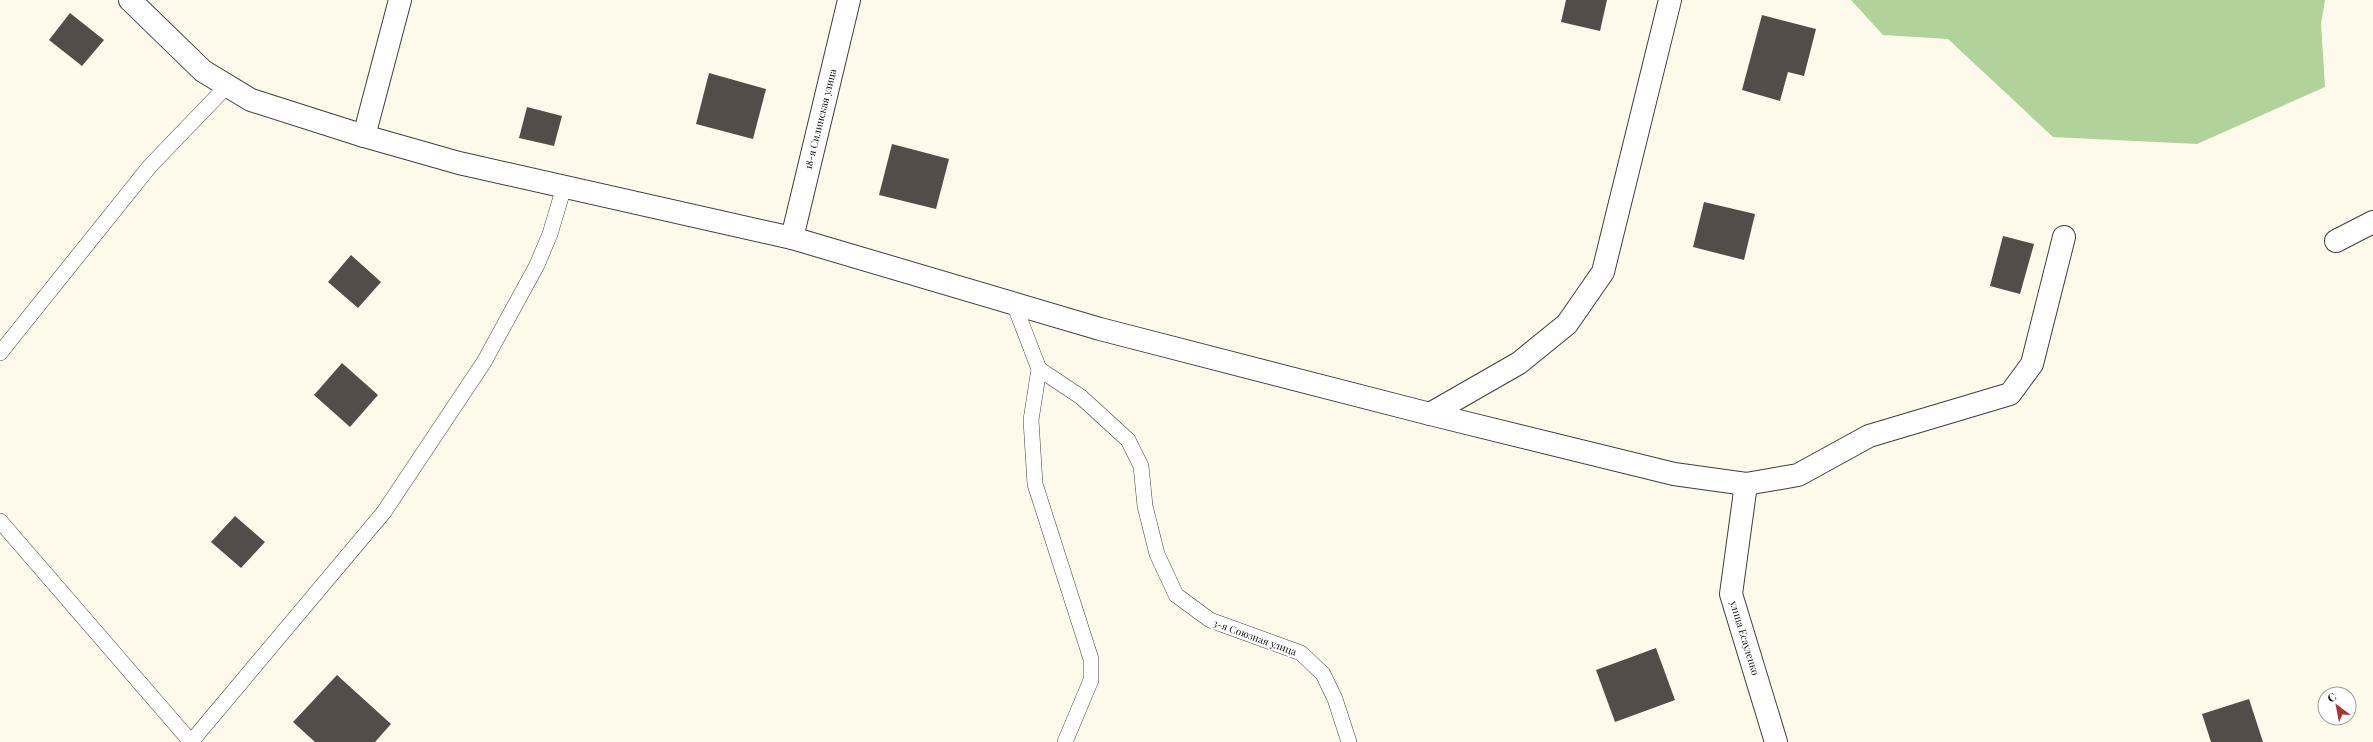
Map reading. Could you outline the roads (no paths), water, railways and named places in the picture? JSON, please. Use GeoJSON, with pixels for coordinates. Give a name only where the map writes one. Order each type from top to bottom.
{"type":"FeatureCollection","features":[{"type":"Feature","properties":{"kind":"street"},"geometry":{"type":"LineString","coordinates":[[130,0],[203,71],[251,100],[364,136],[459,163],[564,188],[792,238],[1100,329],[1430,414],[1674,474],[1746,484],[1798,475],[1869,436],[2010,394],[2032,364],[2064,237]]}},
{"type":"Feature","properties":{"kind":"street"},"geometry":{"type":"LineString","coordinates":[[364,136],[400,0]]}},
{"type":"Feature","properties":{"kind":"street","name":"18-я Силинская улица"},"geometry":{"type":"LineString","coordinates":[[792,238],[849,0]]}},
{"type":"Feature","properties":{"kind":"street"},"geometry":{"type":"LineString","coordinates":[[1430,414],[1519,364],[1567,324],[1603,272],[1670,0]]}},
{"type":"Feature","properties":{"kind":"street"},"geometry":{"type":"LineString","coordinates":[[2336,241],[2373,222]]}},
{"type":"Feature","properties":{"kind":"street","name":"улица Есауленко"},"geometry":{"type":"LineString","coordinates":[[1746,484],[1731,594],[1776,742]]}},
{"type":"Feature","properties":{"kind":"lane"},"geometry":{"type":"LineString","coordinates":[[0,353],[150,166],[227,86]]}},
{"type":"Feature","properties":{"kind":"lane"},"geometry":{"type":"LineString","coordinates":[[0,521],[191,742],[388,505],[484,362],[537,265],[550,234],[564,188]]}},
{"type":"Feature","properties":{"kind":"lane"},"geometry":{"type":"LineString","coordinates":[[1014,304],[1039,369],[1031,420],[1035,484],[1091,659],[1091,680],[1065,742]]}},
{"type":"Feature","properties":{"kind":"lane","name":"3-я Союзная улица"},"geometry":{"type":"LineString","coordinates":[[1039,369],[1081,397],[1128,440],[1141,466],[1145,506],[1157,554],[1176,595],[1210,620],[1301,653],[1323,674],[1335,699],[1349,742]]}}]}
